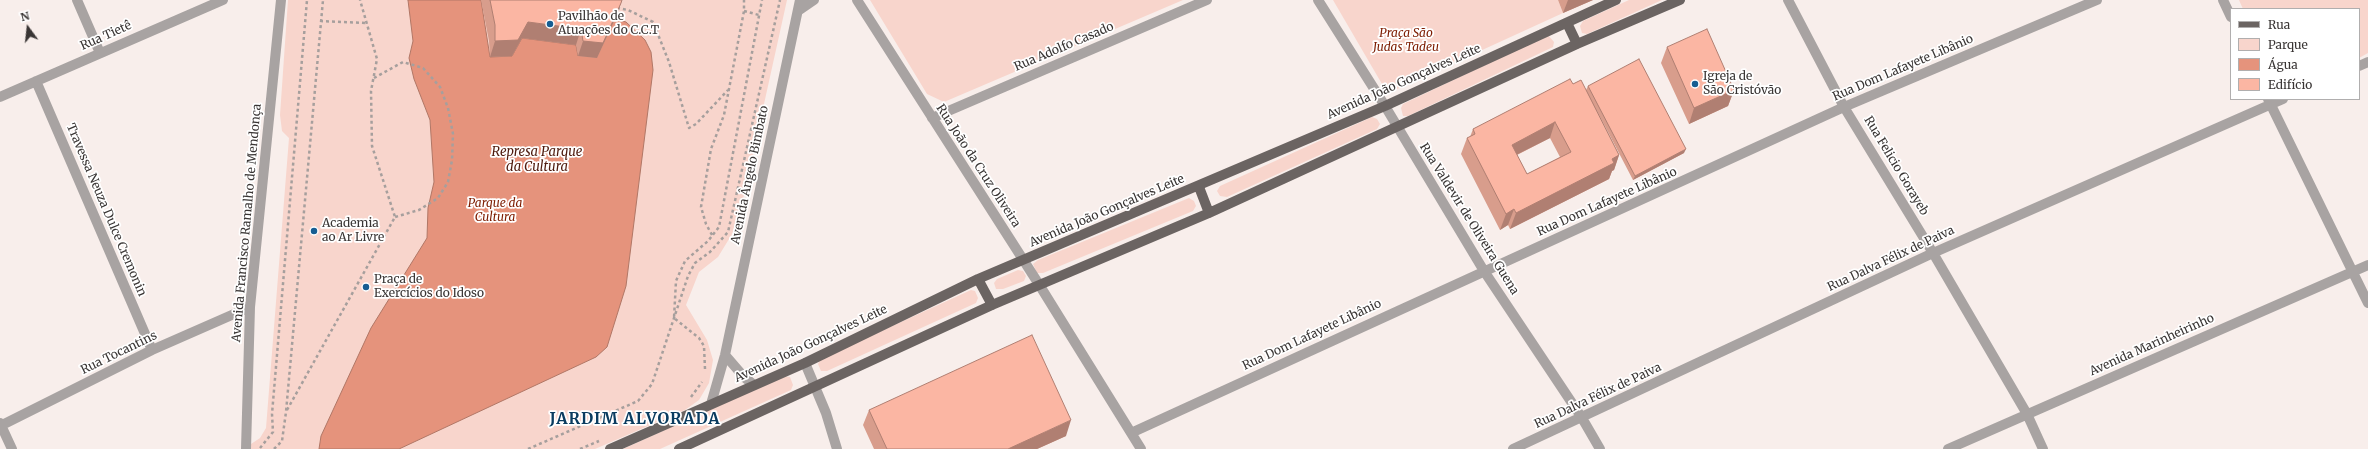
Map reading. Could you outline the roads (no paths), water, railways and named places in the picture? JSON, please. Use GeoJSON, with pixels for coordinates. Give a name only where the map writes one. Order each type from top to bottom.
{"type":"FeatureCollection","features":[{"type":"Feature","properties":{"kind":"main road","name":"Avenida João Gonçalves Leite"},"geometry":{"type":"LineString","coordinates":[[610,449],[805,363],[978,279],[1198,187],[1385,106],[1616,0]]}},
{"type":"Feature","properties":{"kind":"main road"},"geometry":{"type":"LineString","coordinates":[[679,449],[992,305],[1040,286],[1209,213],[1577,44],[1680,0]]}},
{"type":"Feature","properties":{"kind":"main road"},"geometry":{"type":"LineString","coordinates":[[1566,23],[1577,44]]}},
{"type":"Feature","properties":{"kind":"main road"},"geometry":{"type":"LineString","coordinates":[[1198,187],[1209,213]]}},
{"type":"Feature","properties":{"kind":"main road"},"geometry":{"type":"LineString","coordinates":[[978,279],[992,305]]}},
{"type":"Feature","properties":{"kind":"street"},"geometry":{"type":"LineString","coordinates":[[77,0],[100,53]]}},
{"type":"Feature","properties":{"kind":"street","name":"Rua Tietê"},"geometry":{"type":"LineString","coordinates":[[0,97],[223,0]]}},
{"type":"Feature","properties":{"kind":"street","name":"Avenida Francisco Ramalho de Mendonça"},"geometry":{"type":"LineString","coordinates":[[246,449],[250,307],[281,0]]}},
{"type":"Feature","properties":{"kind":"street","name":"Avenida Ângelo Bimbato"},"geometry":{"type":"LineString","coordinates":[[711,404],[725,355],[800,0]]}},
{"type":"Feature","properties":{"kind":"street"},"geometry":{"type":"LineString","coordinates":[[798,11],[814,0]]}},
{"type":"Feature","properties":{"kind":"street","name":"Rua João da Cruz Oliveira"},"geometry":{"type":"LineString","coordinates":[[857,0],[1040,286],[1141,449]]}},
{"type":"Feature","properties":{"kind":"street","name":"Rua Adolfo Casado"},"geometry":{"type":"LineString","coordinates":[[932,118],[1207,0]]}},
{"type":"Feature","properties":{"kind":"street","name":"Rua Valdevir de Oliveira Guena"},"geometry":{"type":"LineString","coordinates":[[1318,0],[1385,106],[1484,270],[1582,418],[1600,449]]}},
{"type":"Feature","properties":{"kind":"street","name":"Rua Felicio Gorayeb"},"geometry":{"type":"LineString","coordinates":[[1788,0],[1844,107],[1933,253],[2027,414],[2043,449]]}},
{"type":"Feature","properties":{"kind":"street","name":"Rua Dom Lafayete Libânio"},"geometry":{"type":"LineString","coordinates":[[1131,433],[1484,270],[1702,174],[1844,107],[2097,0]]}},
{"type":"Feature","properties":{"kind":"street"},"geometry":{"type":"LineString","coordinates":[[2223,0],[2230,15]]}},
{"type":"Feature","properties":{"kind":"street","name":"Travessa Neuza Dulce Cremonin"},"geometry":{"type":"LineString","coordinates":[[36,81],[152,350]]}},
{"type":"Feature","properties":{"kind":"street"},"geometry":{"type":"LineString","coordinates":[[2269,102],[2354,271],[2368,303]]}},
{"type":"Feature","properties":{"kind":"street","name":"Rua Dalva Félix de Paiva"},"geometry":{"type":"LineString","coordinates":[[1513,449],[1933,253],[2269,102]]}},
{"type":"Feature","properties":{"kind":"street","name":"Avenida Marinheirinho"},"geometry":{"type":"LineString","coordinates":[[1948,449],[2368,265]]}},
{"type":"Feature","properties":{"kind":"street","name":"Rua Tocantins"},"geometry":{"type":"LineString","coordinates":[[0,425],[152,350],[250,307]]}},
{"type":"Feature","properties":{"kind":"street"},"geometry":{"type":"LineString","coordinates":[[725,355],[744,377],[754,385]]}},
{"type":"Feature","properties":{"kind":"street"},"geometry":{"type":"LineString","coordinates":[[805,363],[816,387],[837,449]]}},
{"type":"Feature","properties":{"kind":"street"},"geometry":{"type":"LineString","coordinates":[[0,425],[12,449]]}},
{"type":"Feature","properties":{"kind":"water","name":"Represa Parque da Cultura"},"geometry":{"type":"Polygon","coordinates":[[[408,0],[481,0],[490,57],[512,56],[522,38],[576,45],[578,56],[615,19],[626,22],[645,40],[651,52],[653,70],[626,286],[607,347],[596,357],[399,449],[319,449],[321,436],[371,328],[427,238],[428,208],[434,182],[430,120],[414,79],[409,58],[413,41],[408,0]]]}},
{"type":"Feature","properties":{"kind":"place","name":"Pavilhão de Atuações do C.C.T"},"geometry":{"type":"Point","coordinates":[550,24]}},
{"type":"Feature","properties":{"kind":"place","name":"Igreja de São Cristóvão"},"geometry":{"type":"Point","coordinates":[1695,84]}},
{"type":"Feature","properties":{"kind":"place","name":"Academia ao Ar Livre"},"geometry":{"type":"Point","coordinates":[314,231]}},
{"type":"Feature","properties":{"kind":"place","name":"Praça de Exercícios do Idoso"},"geometry":{"type":"Point","coordinates":[366,287]}},
{"type":"Feature","properties":{"kind":"district","name":"JARDIM ALVORADA"},"geometry":{"type":"Point","coordinates":[635,419]}},
{"type":"Feature","properties":{"kind":"park label","name":"Praça São Judas Tadeu"},"geometry":{"type":"Point","coordinates":[1406,41]}},
{"type":"Feature","properties":{"kind":"park label","name":"Parque da Cultura"},"geometry":{"type":"Point","coordinates":[495,211]}}]}
